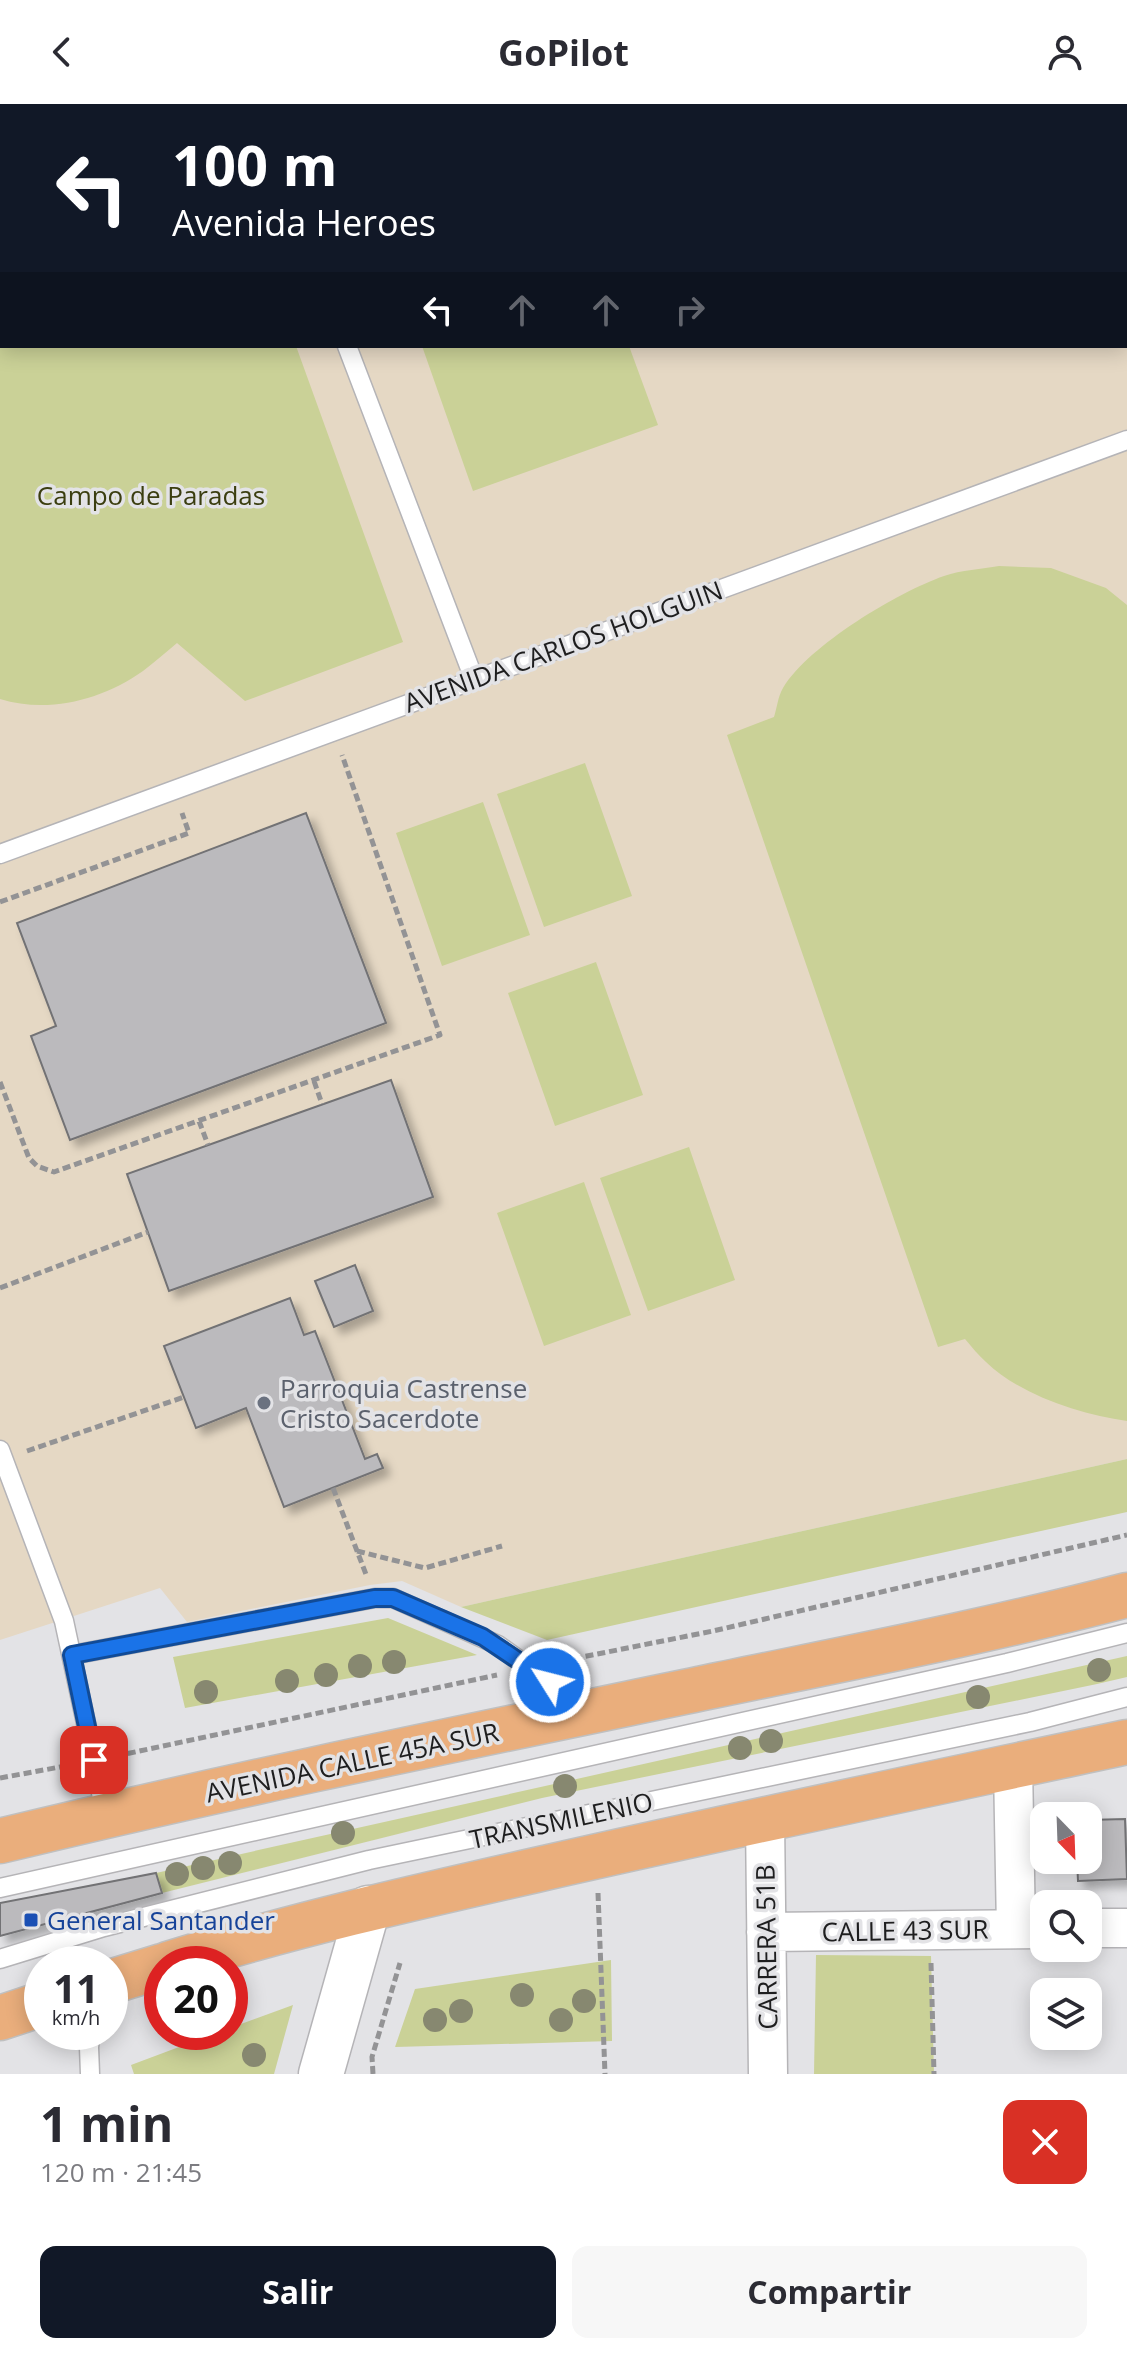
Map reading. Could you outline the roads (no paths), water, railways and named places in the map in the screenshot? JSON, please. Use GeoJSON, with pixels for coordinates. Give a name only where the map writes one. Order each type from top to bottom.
{"type":"FeatureCollection","features":[{"type":"Feature","properties":{"kind":"highway","name":"AVENIDA CALLE 45A SUR"},"geometry":{"type":"LineString","coordinates":[[0,1841],[590,1711],[993,1628],[1127,1595]]}},
{"type":"Feature","properties":{"kind":"highway"},"geometry":{"type":"LineString","coordinates":[[135,1977],[260,1935],[368,1908],[1127,1742]]}},
{"type":"Feature","properties":{"kind":"highway"},"geometry":{"type":"LineString","coordinates":[[0,2018],[24,2010]]}},
{"type":"Feature","properties":{"kind":"street"},"geometry":{"type":"LineString","coordinates":[[1013,1766],[1030,1929]]}},
{"type":"Feature","properties":{"kind":"street"},"geometry":{"type":"LineString","coordinates":[[0,1827],[106,1816]]}},
{"type":"Feature","properties":{"kind":"street","name":"CARRERA 51B"},"geometry":{"type":"LineString","coordinates":[[765,1819],[768,2074]]}},
{"type":"Feature","properties":{"kind":"street"},"geometry":{"type":"LineString","coordinates":[[321,2074],[368,1908]]}},
{"type":"Feature","properties":{"kind":"street"},"geometry":{"type":"LineString","coordinates":[[1102,1928],[1127,1928]]}},
{"type":"Feature","properties":{"kind":"street","name":"CALLE 43 SUR"},"geometry":{"type":"LineString","coordinates":[[766,1932],[1030,1929]]}},
{"type":"Feature","properties":{"kind":"lane"},"geometry":{"type":"LineString","coordinates":[[348,348],[474,679]]}},
{"type":"Feature","properties":{"kind":"lane","name":"AVENIDA CARLOS HOLGUIN"},"geometry":{"type":"LineString","coordinates":[[0,854],[1127,440]]}},
{"type":"Feature","properties":{"kind":"lane"},"geometry":{"type":"LineString","coordinates":[[2,1455],[64,1621],[106,1816]]}},
{"type":"Feature","properties":{"kind":"lane"},"geometry":{"type":"LineString","coordinates":[[72,1655],[375,1598],[393,1598],[498,1645],[590,1711]]}},
{"type":"Feature","properties":{"kind":"lane"},"geometry":{"type":"LineString","coordinates":[[0,1888],[1007,1663],[1127,1633]]}},
{"type":"Feature","properties":{"kind":"lane","name":"TRANSMILENIO"},"geometry":{"type":"LineString","coordinates":[[0,1959],[104,1927],[369,1860],[1030,1722],[1127,1697]]}},
{"type":"Feature","properties":{"kind":"lane"},"geometry":{"type":"LineString","coordinates":[[89,2050],[90,2074]]}},
{"type":"Feature","properties":{"kind":"place","name":"Parroquia Castrense Cristo Sacerdote"},"geometry":{"type":"Point","coordinates":[264,1403]}},
{"type":"Feature","properties":{"kind":"place","name":"General Santander"},"geometry":{"type":"Point","coordinates":[31,1920]}},
{"type":"Feature","properties":{"kind":"park label","name":"Campo de Paradas"},"geometry":{"type":"Point","coordinates":[151,495]}}]}
